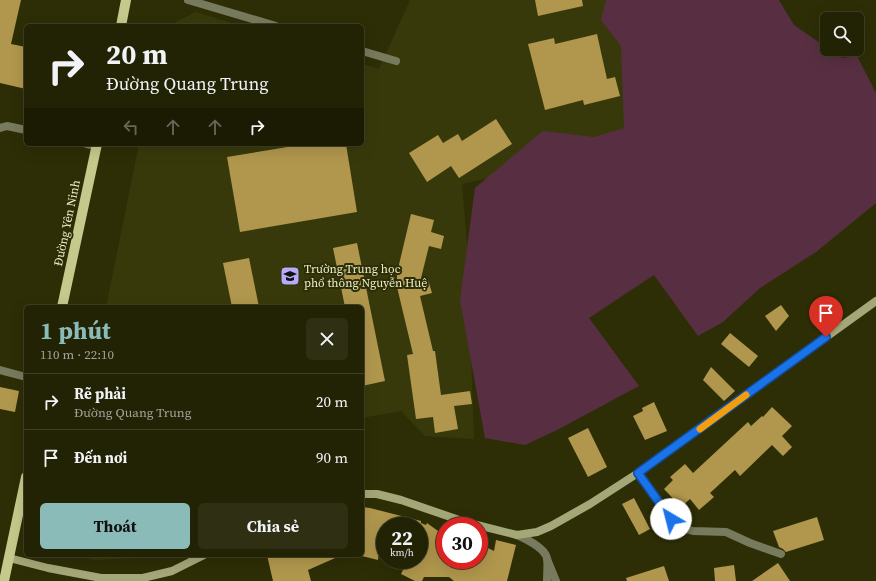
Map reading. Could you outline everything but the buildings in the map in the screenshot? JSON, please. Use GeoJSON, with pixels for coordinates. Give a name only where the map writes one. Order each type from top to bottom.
{"type":"FeatureCollection","features":[{"type":"Feature","properties":{"kind":"main road"},"geometry":{"type":"LineString","coordinates":[[121,24],[126,0]]}},
{"type":"Feature","properties":{"kind":"main road","name":"Đường Yên Ninh"},"geometry":{"type":"LineString","coordinates":[[62,305],[93,146]]}},
{"type":"Feature","properties":{"kind":"main road"},"geometry":{"type":"LineString","coordinates":[[4,581],[24,486]]}},
{"type":"Feature","properties":{"kind":"street"},"geometry":{"type":"LineString","coordinates":[[188,0],[269,24]]}},
{"type":"Feature","properties":{"kind":"street"},"geometry":{"type":"LineString","coordinates":[[364,52],[396,61]]}},
{"type":"Feature","properties":{"kind":"street"},"geometry":{"type":"LineString","coordinates":[[0,128],[7,126],[24,130]]}},
{"type":"Feature","properties":{"kind":"street"},"geometry":{"type":"LineString","coordinates":[[517,535],[537,532],[551,526],[590,504],[638,473],[876,301]]}},
{"type":"Feature","properties":{"kind":"street"},"geometry":{"type":"LineString","coordinates":[[0,370],[24,376]]}},
{"type":"Feature","properties":{"kind":"street"},"geometry":{"type":"LineString","coordinates":[[638,473],[671,519],[682,528],[693,531],[726,532],[750,543],[781,554]]}},
{"type":"Feature","properties":{"kind":"street"},"geometry":{"type":"LineString","coordinates":[[364,494],[377,494],[401,500],[465,522],[517,535],[537,546],[544,553],[556,581]]}},
{"type":"Feature","properties":{"kind":"street"},"geometry":{"type":"LineString","coordinates":[[9,558],[48,568],[101,578],[143,578],[172,571],[200,557]]}},
{"type":"Feature","properties":{"kind":"street"},"geometry":{"type":"LineString","coordinates":[[547,558],[547,581]]}},
{"type":"Feature","properties":{"kind":"shaded area","name":"Trường Trung học phổ thông Nguyễn Huệ"},"geometry":{"type":"Polygon","coordinates":[[[410,0],[621,0],[640,143],[462,184],[467,244],[474,439],[425,436],[401,411],[364,418],[364,305],[106,305],[139,146],[364,146],[364,65],[379,69],[410,0]]]}},
{"type":"Feature","properties":{"kind":"shaded area"},"geometry":{"type":"Polygon","coordinates":[[[606,0],[779,0],[794,25],[820,43],[820,56],[839,56],[842,58],[857,56],[876,93],[876,203],[816,252],[760,288],[723,322],[698,336],[654,275],[589,318],[639,386],[557,430],[525,445],[485,438],[460,300],[475,188],[543,131],[594,137],[624,128],[621,46],[601,20],[606,0]]]}},
{"type":"Feature","properties":{"kind":"shaded area"},"geometry":{"type":"Polygon","coordinates":[[[196,12],[235,24],[172,24],[196,12]]]}},
{"type":"Feature","properties":{"kind":"shaded area"},"geometry":{"type":"Polygon","coordinates":[[[82,557],[140,557],[137,558],[94,560],[82,557]]]}},
{"type":"Feature","properties":{"kind":"slow traffic"},"geometry":{"type":"LineString","coordinates":[[700,429],[746,395]]}},
{"type":"Feature","properties":{"kind":"place","name":"Trường Trung học phổ thông Nguyễn Huệ"},"geometry":{"type":"Point","coordinates":[290,276]}},
{"type":"Feature","properties":{"kind":"route"},"geometry":{"type":"LineString","coordinates":[[671,519],[638,473],[826,337]]}}]}
